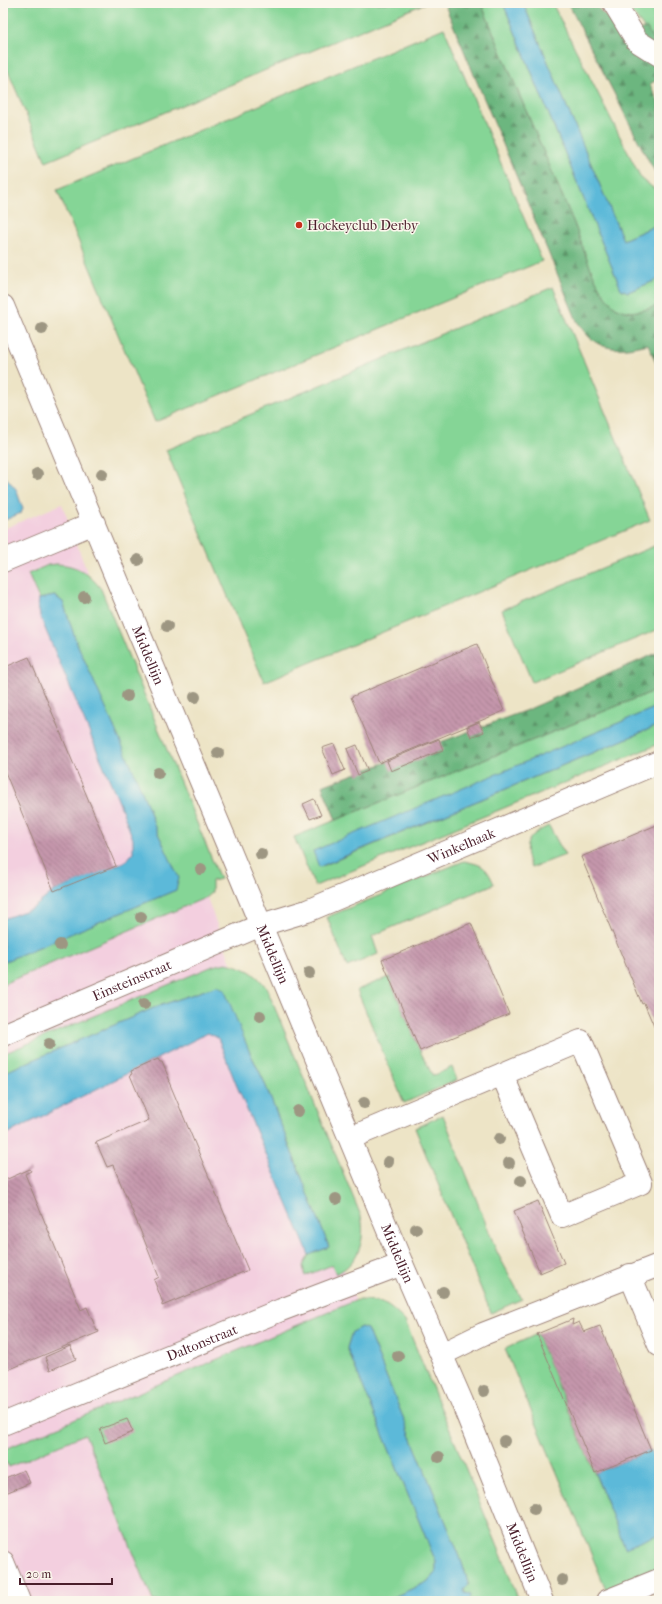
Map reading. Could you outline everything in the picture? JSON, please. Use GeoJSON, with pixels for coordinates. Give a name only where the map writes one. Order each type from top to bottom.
{"type":"FeatureCollection","features":[{"type":"Feature","properties":{"kind":"street"},"geometry":{"type":"LineString","coordinates":[[614,3],[637,40],[659,56]]}},
{"type":"Feature","properties":{"kind":"street","name":"Middellijn"},"geometry":{"type":"LineString","coordinates":[[3,306],[402,1264],[442,1354],[542,1601]]}},
{"type":"Feature","properties":{"kind":"street"},"geometry":{"type":"LineString","coordinates":[[3,561],[94,523]]}},
{"type":"Feature","properties":{"kind":"street","name":"Winkelhaak"},"geometry":{"type":"LineString","coordinates":[[261,925],[307,911],[659,762]]}},
{"type":"Feature","properties":{"kind":"street","name":"Einsteinstraat"},"geometry":{"type":"LineString","coordinates":[[3,1035],[261,925]]}},
{"type":"Feature","properties":{"kind":"street"},"geometry":{"type":"LineString","coordinates":[[350,1138],[502,1074],[581,1041],[641,1183],[562,1216],[502,1074]]}},
{"type":"Feature","properties":{"kind":"street","name":"Daltonstraat"},"geometry":{"type":"LineString","coordinates":[[3,1424],[281,1310],[402,1264]]}},
{"type":"Feature","properties":{"kind":"street"},"geometry":{"type":"LineString","coordinates":[[442,1354],[483,1334],[630,1275],[659,1265]]}},
{"type":"Feature","properties":{"kind":"street"},"geometry":{"type":"LineString","coordinates":[[630,1275],[659,1345]]}},
{"type":"Feature","properties":{"kind":"street"},"geometry":{"type":"LineString","coordinates":[[3,1562],[19,1601]]}},
{"type":"Feature","properties":{"kind":"street"},"geometry":{"type":"LineString","coordinates":[[607,1601],[659,1580]]}},
{"type":"Feature","properties":{"kind":"shaded area"},"geometry":{"type":"Polygon","coordinates":[[[62,504],[459,1582],[413,1601],[3,1601],[3,529],[62,504]]]}},
{"type":"Feature","properties":{"kind":"green space"},"geometry":{"type":"Polygon","coordinates":[[[3,3],[426,3],[46,162],[3,59],[3,3]]]}},
{"type":"Feature","properties":{"kind":"green space"},"geometry":{"type":"Polygon","coordinates":[[[444,3],[481,3],[573,221],[589,264],[599,286],[605,295],[611,303],[622,310],[634,312],[659,305],[659,370],[648,344],[626,348],[607,347],[591,339],[577,321],[444,3]]]}},
{"type":"Feature","properties":{"kind":"green space"},"geometry":{"type":"Polygon","coordinates":[[[481,3],[503,3],[621,289],[628,292],[659,279],[659,305],[634,312],[622,310],[611,303],[599,286],[481,3]]]}},
{"type":"Feature","properties":{"kind":"green space"},"geometry":{"type":"Polygon","coordinates":[[[523,3],[552,3],[641,178],[659,191],[659,224],[623,240],[523,3]]]}},
{"type":"Feature","properties":{"kind":"green space"},"geometry":{"type":"Polygon","coordinates":[[[568,3],[595,3],[601,12],[624,33],[647,28],[659,52],[659,79],[650,84],[659,104],[659,175],[655,172],[643,150],[568,3]]]}},
{"type":"Feature","properties":{"kind":"green space"},"geometry":{"type":"Polygon","coordinates":[[[625,3],[659,3],[659,45],[654,41],[625,3]]]}},
{"type":"Feature","properties":{"kind":"green space","name":"Hockeyclub Derby"},"geometry":{"type":"Polygon","coordinates":[[[444,28],[542,261],[155,422],[57,190],[444,28]]]}},
{"type":"Feature","properties":{"kind":"green space"},"geometry":{"type":"Polygon","coordinates":[[[553,287],[650,520],[264,682],[166,450],[553,287]]]}},
{"type":"Feature","properties":{"kind":"green space"},"geometry":{"type":"Polygon","coordinates":[[[659,544],[659,629],[532,682],[502,610],[659,544]]]}},
{"type":"Feature","properties":{"kind":"green space"},"geometry":{"type":"Polygon","coordinates":[[[57,564],[77,568],[92,578],[101,589],[220,879],[212,881],[212,892],[205,898],[3,984],[3,962],[176,890],[165,848],[76,641],[63,602],[55,596],[39,599],[28,574],[48,565],[57,564]]]}},
{"type":"Feature","properties":{"kind":"green space"},"geometry":{"type":"Polygon","coordinates":[[[659,652],[659,689],[336,820],[322,786],[527,710],[659,652]]]}},
{"type":"Feature","properties":{"kind":"green space"},"geometry":{"type":"Polygon","coordinates":[[[659,689],[659,706],[314,851],[320,867],[659,725],[659,744],[315,886],[294,837],[659,689]]]}},
{"type":"Feature","properties":{"kind":"green space"},"geometry":{"type":"Polygon","coordinates":[[[549,826],[565,855],[531,868],[526,853],[528,842],[536,833],[549,826]]]}},
{"type":"Feature","properties":{"kind":"green space"},"geometry":{"type":"Polygon","coordinates":[[[464,861],[483,867],[489,873],[494,884],[372,936],[378,954],[347,967],[327,917],[464,861]]]}},
{"type":"Feature","properties":{"kind":"green space"},"geometry":{"type":"Polygon","coordinates":[[[226,963],[239,966],[255,975],[267,989],[361,1216],[362,1233],[359,1250],[350,1264],[336,1274],[332,1265],[305,1276],[303,1266],[309,1255],[329,1247],[263,1079],[217,986],[156,1007],[3,1073],[3,1054],[213,966],[226,963]]]}},
{"type":"Feature","properties":{"kind":"green space"},"geometry":{"type":"Polygon","coordinates":[[[389,977],[420,1051],[433,1076],[452,1067],[457,1080],[404,1103],[357,990],[389,977]]]}},
{"type":"Feature","properties":{"kind":"green space"},"geometry":{"type":"Polygon","coordinates":[[[443,1115],[497,1252],[522,1299],[491,1313],[415,1128],[443,1115]]]}},
{"type":"Feature","properties":{"kind":"green space"},"geometry":{"type":"Polygon","coordinates":[[[357,1300],[373,1301],[384,1304],[405,1321],[519,1601],[467,1601],[470,1594],[465,1593],[464,1589],[469,1585],[460,1557],[367,1329],[361,1327],[352,1332],[347,1348],[436,1562],[436,1572],[427,1582],[385,1601],[153,1601],[85,1434],[9,1467],[7,1463],[3,1465],[3,1450],[357,1300]]]}},
{"type":"Feature","properties":{"kind":"green space"},"geometry":{"type":"Polygon","coordinates":[[[537,1334],[625,1547],[659,1534],[659,1572],[608,1594],[505,1349],[537,1334]]]}},
{"type":"Feature","properties":{"kind":"water"},"geometry":{"type":"Polygon","coordinates":[[[503,3],[523,3],[623,240],[659,224],[659,279],[628,292],[621,289],[503,3]]]}},
{"type":"Feature","properties":{"kind":"water"},"geometry":{"type":"Polygon","coordinates":[[[3,474],[16,489],[23,509],[21,513],[3,521],[3,474]]]}},
{"type":"Feature","properties":{"kind":"water"},"geometry":{"type":"Polygon","coordinates":[[[55,596],[63,602],[76,641],[134,772],[155,827],[179,878],[176,890],[3,962],[3,919],[33,908],[54,891],[126,861],[133,853],[133,839],[119,802],[41,619],[38,607],[39,599],[55,596]]]}},
{"type":"Feature","properties":{"kind":"water"},"geometry":{"type":"Polygon","coordinates":[[[659,706],[659,725],[319,867],[313,851],[659,706]]]}},
{"type":"Feature","properties":{"kind":"water"},"geometry":{"type":"Polygon","coordinates":[[[217,986],[224,989],[250,1053],[263,1079],[329,1247],[309,1255],[218,1038],[208,1033],[3,1136],[3,1073],[156,1007],[217,986]]]}},
{"type":"Feature","properties":{"kind":"water"},"geometry":{"type":"Polygon","coordinates":[[[361,1327],[367,1329],[460,1557],[469,1585],[464,1589],[465,1593],[470,1594],[471,1597],[467,1601],[385,1601],[427,1582],[436,1572],[436,1562],[347,1348],[352,1332],[361,1327]]]}},
{"type":"Feature","properties":{"kind":"water"},"geometry":{"type":"Polygon","coordinates":[[[651,1450],[659,1468],[659,1534],[625,1548],[595,1473],[651,1450]]]}},
{"type":"Feature","properties":{"kind":"building"},"geometry":{"type":"Polygon","coordinates":[[[477,644],[504,711],[379,763],[351,697],[477,644]]]}},
{"type":"Feature","properties":{"kind":"building"},"geometry":{"type":"Polygon","coordinates":[[[29,657],[116,866],[54,891],[3,767],[3,668],[29,657]]]}},
{"type":"Feature","properties":{"kind":"building"},"geometry":{"type":"Polygon","coordinates":[[[479,722],[484,732],[471,737],[467,727],[479,722]]]}},
{"type":"Feature","properties":{"kind":"building"},"geometry":{"type":"Polygon","coordinates":[[[439,739],[443,750],[391,771],[387,761],[439,739]]]}},
{"type":"Feature","properties":{"kind":"building"},"geometry":{"type":"Polygon","coordinates":[[[334,744],[345,770],[333,775],[322,748],[334,744]]]}},
{"type":"Feature","properties":{"kind":"building"},"geometry":{"type":"Polygon","coordinates":[[[357,745],[368,771],[358,775],[347,749],[357,745]]]}},
{"type":"Feature","properties":{"kind":"building"},"geometry":{"type":"Polygon","coordinates":[[[314,799],[321,815],[310,819],[303,804],[314,799]]]}},
{"type":"Feature","properties":{"kind":"building"},"geometry":{"type":"Polygon","coordinates":[[[659,824],[659,1038],[644,1003],[642,1004],[581,857],[659,824]]]}},
{"type":"Feature","properties":{"kind":"building"},"geometry":{"type":"Polygon","coordinates":[[[471,923],[509,1014],[420,1051],[382,960],[471,923]]]}},
{"type":"Feature","properties":{"kind":"building"},"geometry":{"type":"Polygon","coordinates":[[[158,1059],[162,1062],[248,1270],[162,1306],[163,1303],[154,1280],[159,1277],[141,1232],[113,1165],[107,1167],[97,1144],[95,1143],[149,1120],[130,1075],[132,1074],[131,1071],[158,1059]]]}},
{"type":"Feature","properties":{"kind":"building"},"geometry":{"type":"Polygon","coordinates":[[[30,1169],[31,1171],[25,1174],[81,1310],[87,1307],[97,1331],[98,1330],[99,1332],[3,1372],[3,1181],[30,1169]]]}},
{"type":"Feature","properties":{"kind":"building"},"geometry":{"type":"Polygon","coordinates":[[[538,1201],[564,1263],[540,1273],[514,1211],[538,1201]]]}},
{"type":"Feature","properties":{"kind":"building"},"geometry":{"type":"Polygon","coordinates":[[[573,1319],[572,1325],[579,1322],[584,1332],[600,1326],[651,1450],[595,1473],[537,1334],[573,1319]]]}},
{"type":"Feature","properties":{"kind":"building"},"geometry":{"type":"Polygon","coordinates":[[[70,1346],[76,1359],[50,1370],[45,1357],[70,1346]]]}},
{"type":"Feature","properties":{"kind":"building"},"geometry":{"type":"Polygon","coordinates":[[[127,1419],[133,1432],[105,1443],[100,1429],[127,1419]]]}},
{"type":"Feature","properties":{"kind":"building"},"geometry":{"type":"Polygon","coordinates":[[[24,1470],[30,1483],[3,1494],[3,1479],[24,1470]]]}},
{"type":"Feature","properties":{"kind":"place","name":"Hockeyclub Derby"},"geometry":{"type":"Point","coordinates":[299,225]}}]}
